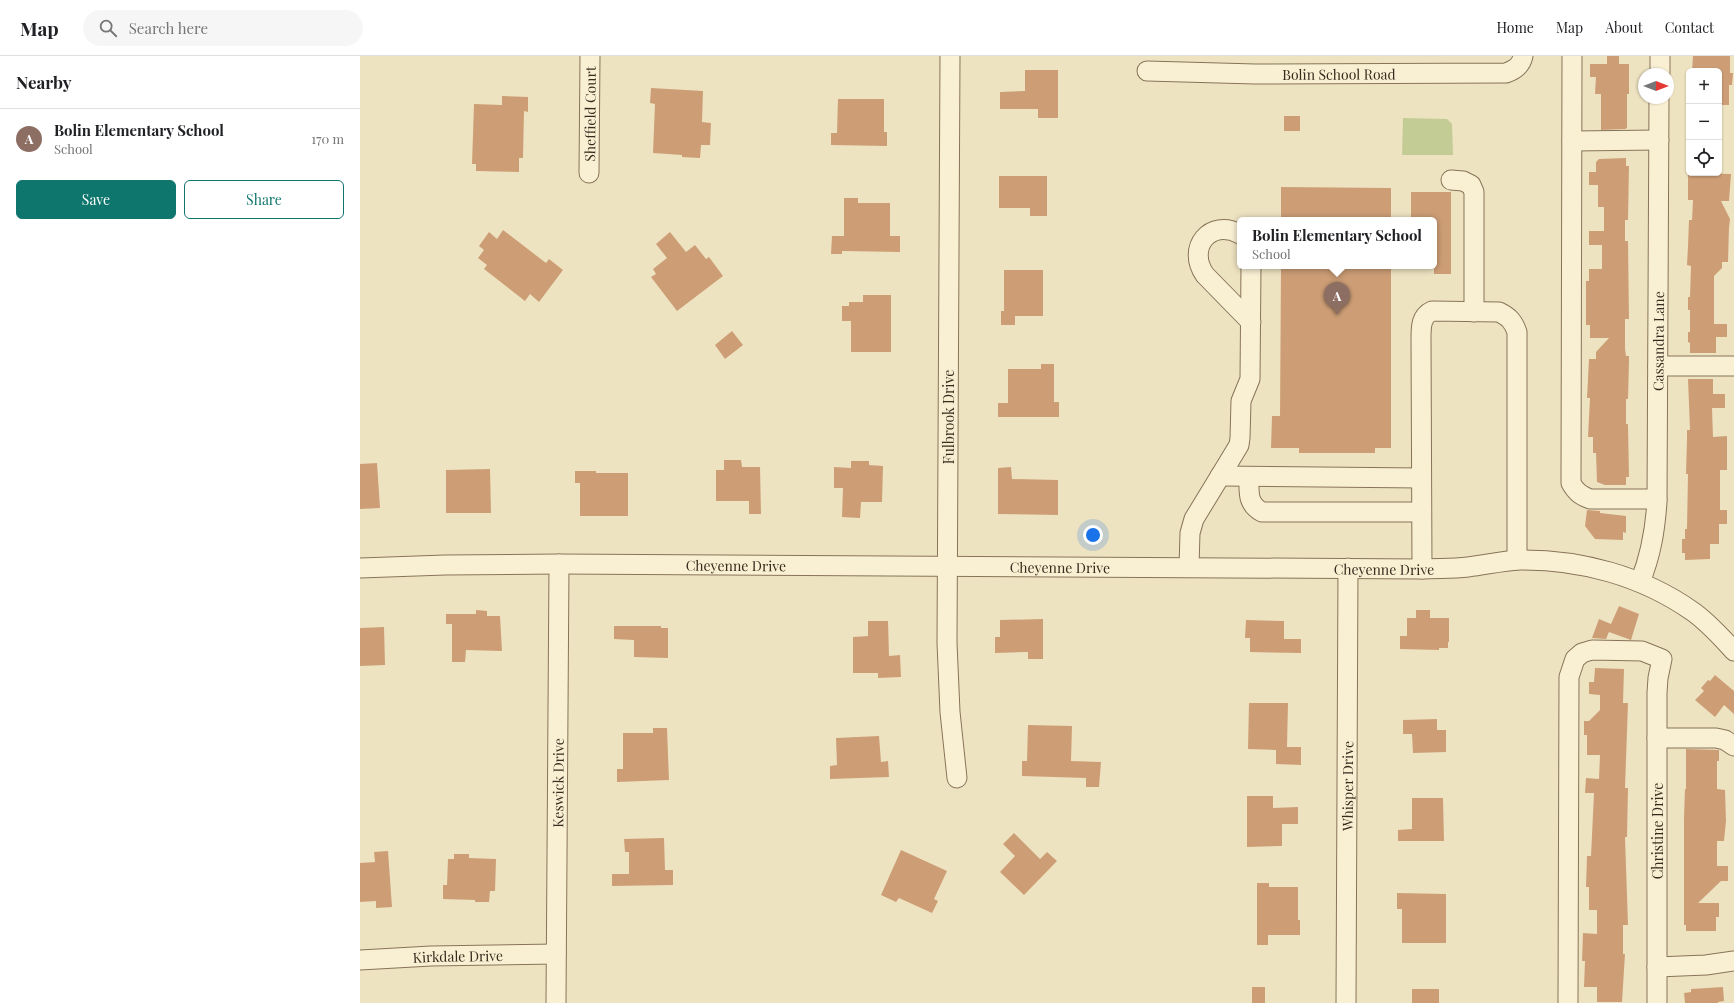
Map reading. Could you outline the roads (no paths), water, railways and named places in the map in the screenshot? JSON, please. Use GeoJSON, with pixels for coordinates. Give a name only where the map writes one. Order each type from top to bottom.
{"type":"FeatureCollection","features":[{"type":"Feature","properties":{"kind":"street","name":"Sheffield Court"},"geometry":{"type":"LineString","coordinates":[[589,173],[590,56]]}},
{"type":"Feature","properties":{"kind":"street","name":"Fulbrook Drive"},"geometry":{"type":"LineString","coordinates":[[950,56],[948,677],[957,778]]}},
{"type":"Feature","properties":{"kind":"street","name":"Bolin School Road"},"geometry":{"type":"LineString","coordinates":[[1147,71],[1255,74],[1506,73],[1516,69],[1520,65],[1523,56]]}},
{"type":"Feature","properties":{"kind":"street"},"geometry":{"type":"LineString","coordinates":[[1572,56],[1571,483],[1580,495],[1590,499],[1657,499]]}},
{"type":"Feature","properties":{"kind":"street"},"geometry":{"type":"LineString","coordinates":[[1660,56],[1660,68]]}},
{"type":"Feature","properties":{"kind":"street","name":"Cassandra Lane"},"geometry":{"type":"LineString","coordinates":[[1640,582],[1649,561],[1655,529],[1657,499],[1659,104]]}},
{"type":"Feature","properties":{"kind":"street"},"geometry":{"type":"LineString","coordinates":[[1572,141],[1659,140]]}},
{"type":"Feature","properties":{"kind":"street"},"geometry":{"type":"LineString","coordinates":[[1451,180],[1463,181],[1471,185],[1474,192],[1474,312]]}},
{"type":"Feature","properties":{"kind":"street"},"geometry":{"type":"LineString","coordinates":[[1237,232],[1233,230],[1224,229],[1215,230],[1207,235],[1201,242],[1197,259],[1200,268],[1205,275],[1251,322]]}},
{"type":"Feature","properties":{"kind":"street"},"geometry":{"type":"LineString","coordinates":[[1189,568],[1190,533],[1194,519],[1239,445],[1241,401],[1250,379],[1251,269]]}},
{"type":"Feature","properties":{"kind":"street"},"geometry":{"type":"LineString","coordinates":[[1422,569],[1422,323],[1426,314],[1432,311],[1498,312],[1508,316],[1514,322],[1517,332],[1517,560]]}},
{"type":"Feature","properties":{"kind":"street"},"geometry":{"type":"LineString","coordinates":[[1658,366],[1734,366]]}},
{"type":"Feature","properties":{"kind":"street"},"geometry":{"type":"LineString","coordinates":[[1220,476],[1422,478]]}},
{"type":"Feature","properties":{"kind":"street"},"geometry":{"type":"LineString","coordinates":[[1248,477],[1249,498],[1256,509],[1262,512],[1422,512]]}},
{"type":"Feature","properties":{"kind":"street","name":"Cheyenne Drive"},"geometry":{"type":"LineString","coordinates":[[360,568],[452,564],[559,564],[1422,569],[1460,568],[1517,560],[1574,564],[1640,582],[1672,599],[1692,612],[1714,630],[1734,651]]}},
{"type":"Feature","properties":{"kind":"street","name":"Keswick Drive"},"geometry":{"type":"LineString","coordinates":[[556,1003],[559,564]]}},
{"type":"Feature","properties":{"kind":"street","name":"Whisper Drive"},"geometry":{"type":"LineString","coordinates":[[1346,1003],[1348,568]]}},
{"type":"Feature","properties":{"kind":"street","name":"Christine Drive"},"geometry":{"type":"LineString","coordinates":[[1568,1003],[1569,677],[1575,659],[1582,653],[1592,650],[1642,651],[1662,659],[1657,694],[1657,1003]]}},
{"type":"Feature","properties":{"kind":"street"},"geometry":{"type":"LineString","coordinates":[[1657,738],[1716,738],[1725,740],[1734,746]]}},
{"type":"Feature","properties":{"kind":"street","name":"Kirkdale Drive"},"geometry":{"type":"LineString","coordinates":[[360,960],[430,956],[556,954]]}},
{"type":"Feature","properties":{"kind":"street"},"geometry":{"type":"LineString","coordinates":[[1657,967],[1706,965],[1734,961]]}},
{"type":"Feature","properties":{"kind":"place","name":"Bolin Elementary School"},"geometry":{"type":"Point","coordinates":[1337,315]}}]}
